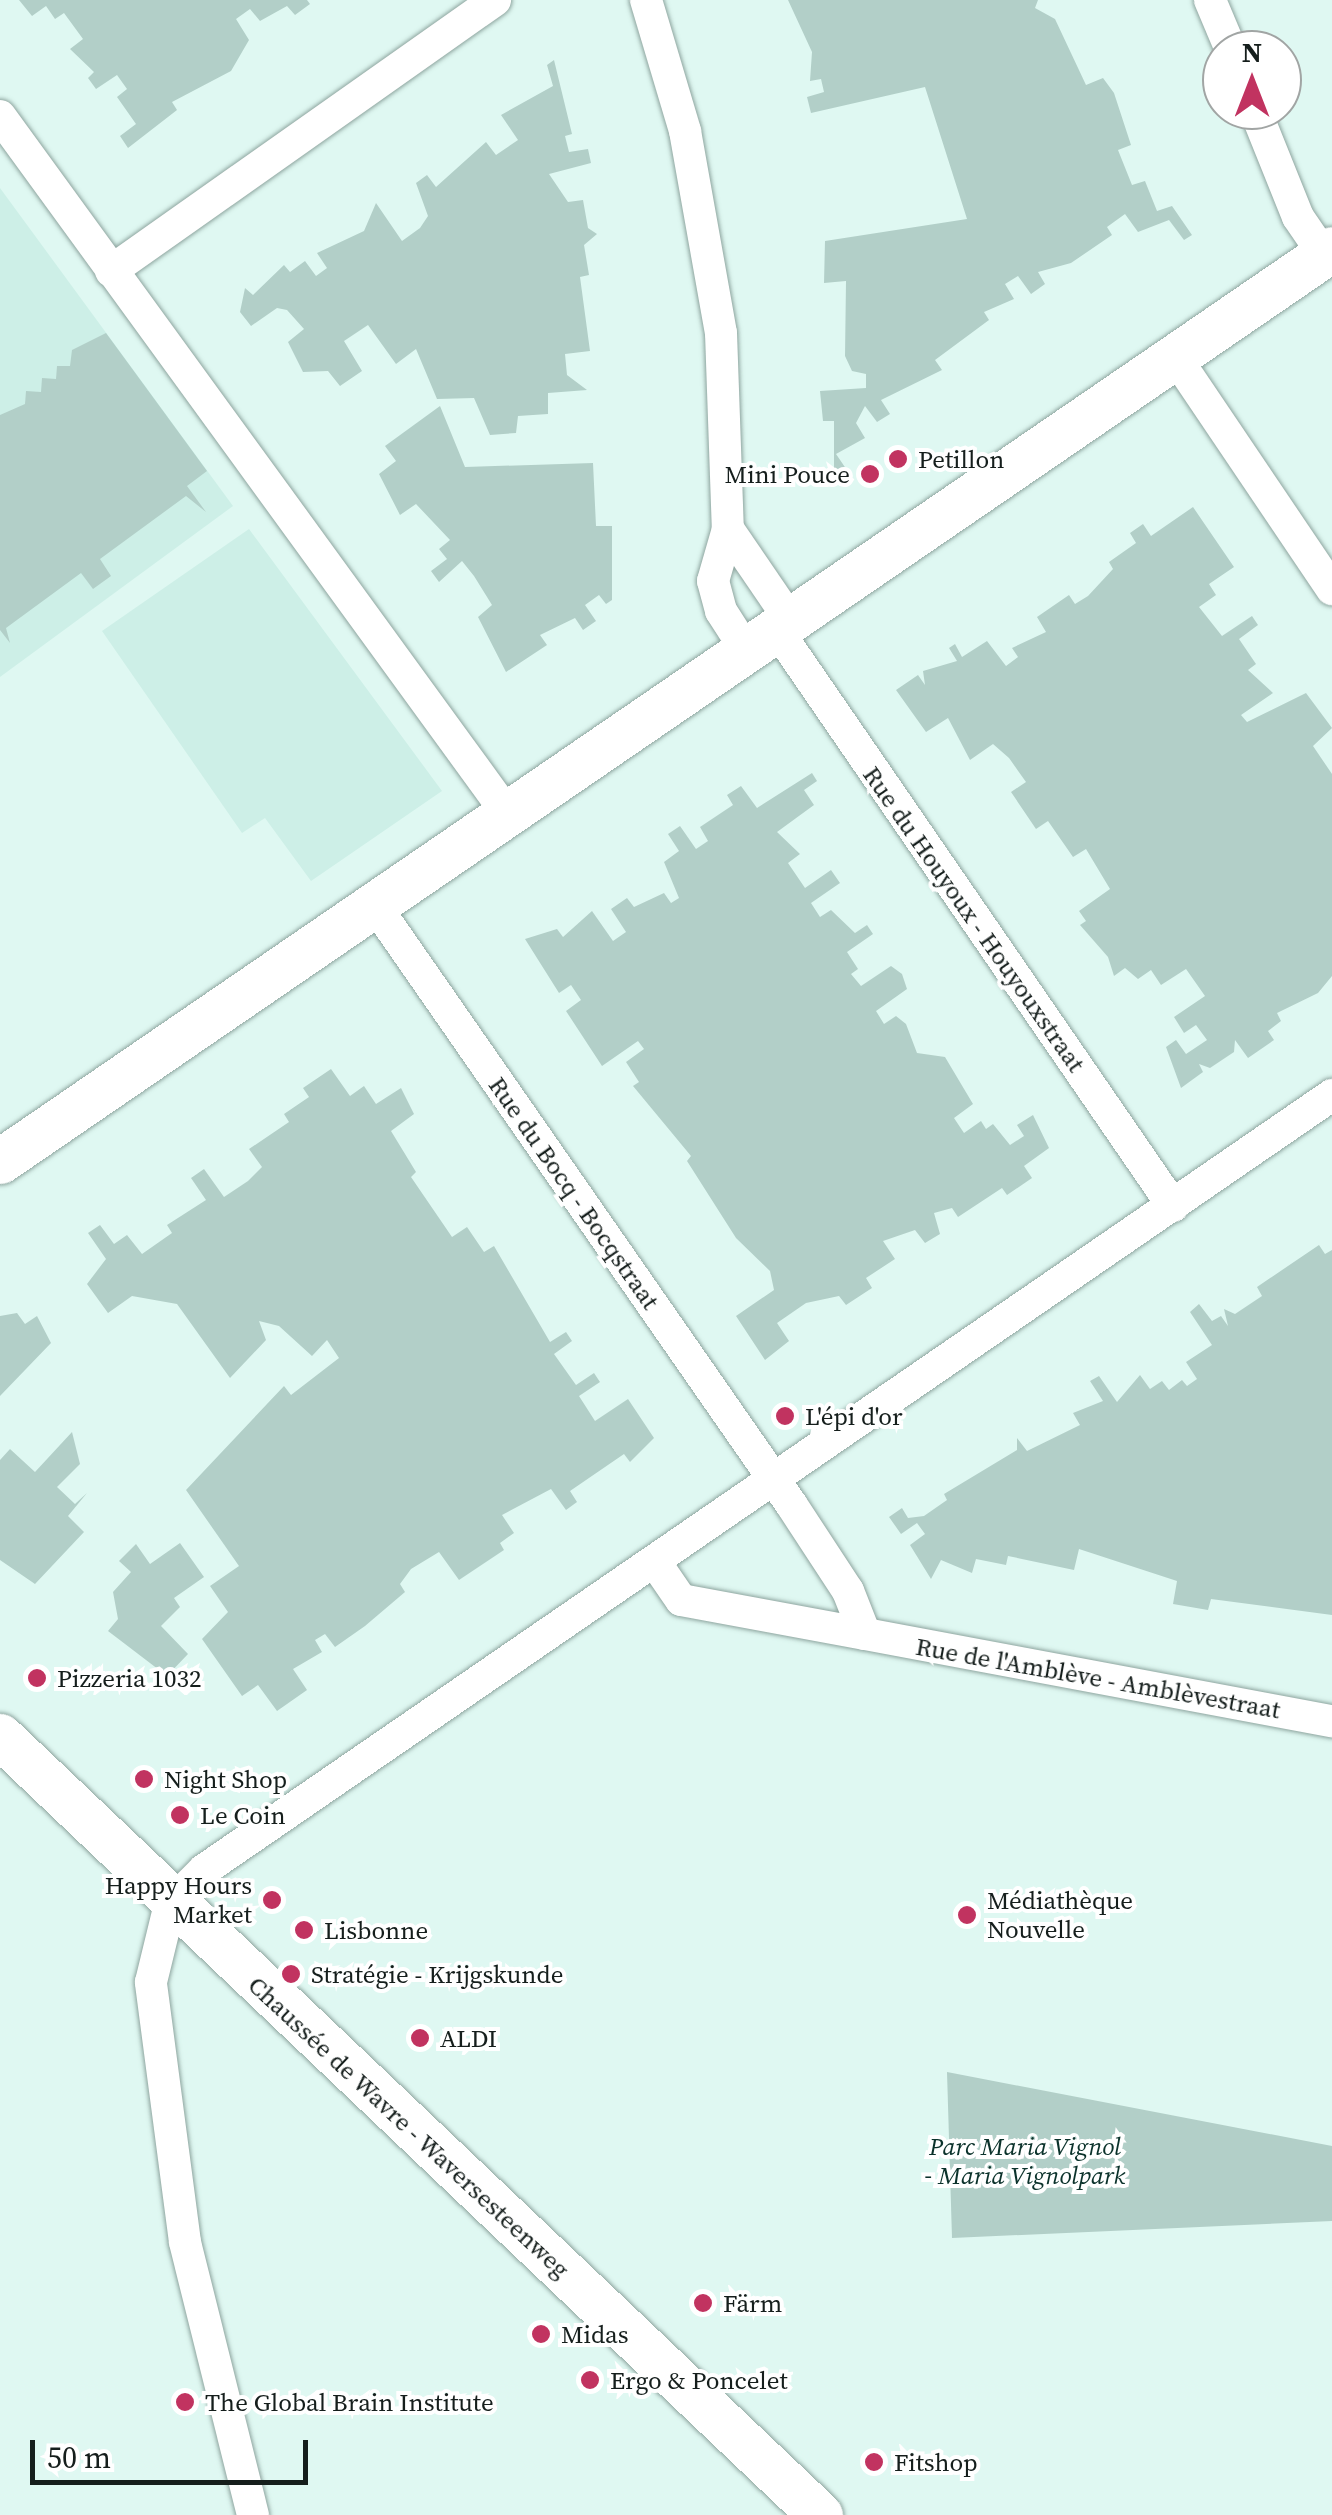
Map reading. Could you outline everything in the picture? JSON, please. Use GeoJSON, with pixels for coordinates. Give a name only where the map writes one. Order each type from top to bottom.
{"type":"FeatureCollection","features":[{"type":"Feature","properties":{"kind":"street"},"geometry":{"type":"LineString","coordinates":[[111,271],[495,0]]}},
{"type":"Feature","properties":{"kind":"street"},"geometry":{"type":"LineString","coordinates":[[646,0],[685,131],[721,332],[728,530],[713,581],[720,611],[771,633]]}},
{"type":"Feature","properties":{"kind":"street"},"geometry":{"type":"LineString","coordinates":[[1210,0],[1222,30]]}},
{"type":"Feature","properties":{"kind":"street"},"geometry":{"type":"LineString","coordinates":[[0,116],[507,814]]}},
{"type":"Feature","properties":{"kind":"street"},"geometry":{"type":"LineString","coordinates":[[0,1161],[1328,252],[1298,217],[1263,130]]}},
{"type":"Feature","properties":{"kind":"street"},"geometry":{"type":"LineString","coordinates":[[1176,358],[1332,589]]}},
{"type":"Feature","properties":{"kind":"street"},"geometry":{"type":"LineString","coordinates":[[728,530],[771,633]]}},
{"type":"Feature","properties":{"kind":"street","name":"Rue du Houyoux - Houyouxstraat"},"geometry":{"type":"LineString","coordinates":[[771,633],[1173,1206]]}},
{"type":"Feature","properties":{"kind":"street","name":"Rue du Bocq - Bocqstraat"},"geometry":{"type":"LineString","coordinates":[[374,904],[848,1590],[865,1634]]}},
{"type":"Feature","properties":{"kind":"street"},"geometry":{"type":"LineString","coordinates":[[253,2515],[185,2242],[151,1982],[170,1904],[204,1870],[658,1564],[1332,1095]]}},
{"type":"Feature","properties":{"kind":"street","name":"Rue de l'Amblève - Amblèvestraat"},"geometry":{"type":"LineString","coordinates":[[658,1564],[681,1600],[1332,1721]]}},
{"type":"Feature","properties":{"kind":"street","name":"Chaussée de Wavre - Waversesteenweg"},"geometry":{"type":"LineString","coordinates":[[0,1736],[170,1904],[820,2515]]}},
{"type":"Feature","properties":{"kind":"shaded area"},"geometry":{"type":"Polygon","coordinates":[[[0,188],[233,506],[0,677],[0,188]]]}},
{"type":"Feature","properties":{"kind":"shaded area"},"geometry":{"type":"Polygon","coordinates":[[[249,529],[442,791],[311,881],[265,818],[242,833],[102,631],[249,529]]]}},
{"type":"Feature","properties":{"kind":"green space"},"geometry":{"type":"Polygon","coordinates":[[[19,0],[307,0],[310,4],[295,15],[287,6],[260,21],[250,9],[236,19],[249,40],[231,71],[172,102],[177,110],[128,148],[120,136],[136,124],[117,97],[127,89],[117,75],[96,89],[88,78],[94,72],[70,49],[83,39],[64,13],[55,19],[46,6],[32,16],[19,0]]]}},
{"type":"Feature","properties":{"kind":"green space"},"geometry":{"type":"Polygon","coordinates":[[[788,0],[1038,0],[1035,8],[1055,19],[1086,85],[1103,78],[1114,93],[1131,145],[1118,150],[1132,185],[1145,181],[1157,211],[1172,206],[1192,235],[1184,240],[1169,220],[1138,232],[1125,214],[1107,227],[1112,235],[1071,263],[1038,272],[1045,284],[1031,294],[1018,276],[1005,284],[1014,299],[984,312],[989,320],[935,360],[942,370],[881,400],[890,414],[877,422],[865,406],[856,423],[865,438],[836,454],[851,476],[840,484],[834,476],[834,421],[823,421],[820,391],[866,388],[866,374],[852,371],[845,356],[846,281],[824,283],[825,241],[967,219],[925,87],[811,113],[807,97],[824,92],[821,79],[810,81],[812,52],[788,0]]]}},
{"type":"Feature","properties":{"kind":"green space"},"geometry":{"type":"Polygon","coordinates":[[[554,60],[572,134],[565,136],[569,152],[588,149],[591,163],[549,174],[568,202],[583,200],[588,228],[597,234],[584,245],[589,275],[580,277],[590,351],[565,354],[567,375],[587,390],[548,393],[548,414],[518,416],[516,433],[490,435],[474,398],[437,399],[416,349],[396,364],[368,325],[344,341],[362,371],[340,386],[328,371],[303,372],[288,342],[304,329],[287,310],[277,308],[251,326],[240,312],[245,288],[253,295],[284,265],[290,272],[305,261],[316,276],[327,268],[317,253],[364,231],[376,203],[402,241],[420,228],[428,216],[416,183],[427,175],[436,187],[486,142],[496,155],[518,140],[501,115],[553,86],[547,65],[554,60]]]}},
{"type":"Feature","properties":{"kind":"green space"},"geometry":{"type":"Polygon","coordinates":[[[106,333],[207,471],[187,486],[206,512],[186,496],[100,559],[111,576],[93,589],[81,573],[6,628],[10,643],[0,630],[0,415],[25,404],[26,391],[41,392],[42,378],[56,379],[57,366],[70,366],[72,350],[106,333]]]}},
{"type":"Feature","properties":{"kind":"green space"},"geometry":{"type":"Polygon","coordinates":[[[440,406],[465,467],[593,463],[596,526],[612,526],[612,600],[606,604],[599,595],[585,605],[596,621],[583,630],[575,618],[540,635],[547,645],[506,672],[478,617],[492,605],[474,576],[462,561],[439,582],[431,571],[447,559],[439,549],[450,540],[416,504],[400,515],[379,474],[396,461],[385,446],[440,406]]]}},
{"type":"Feature","properties":{"kind":"green space"},"geometry":{"type":"Polygon","coordinates":[[[1193,507],[1234,567],[1209,584],[1216,595],[1199,607],[1222,636],[1252,616],[1258,625],[1239,639],[1256,664],[1248,670],[1273,693],[1241,715],[1247,722],[1306,693],[1332,728],[1313,746],[1332,774],[1332,976],[1318,993],[1277,1013],[1281,1021],[1268,1031],[1274,1040],[1248,1058],[1235,1040],[1234,1052],[1210,1068],[1199,1064],[1203,1072],[1181,1088],[1166,1047],[1176,1040],[1186,1054],[1207,1040],[1196,1025],[1184,1033],[1174,1017],[1205,996],[1186,969],[1161,985],[1151,970],[1138,979],[1125,968],[1114,976],[1108,957],[1080,925],[1086,921],[1079,911],[1110,889],[1086,849],[1073,857],[1048,821],[1036,829],[1011,792],[1026,782],[993,744],[970,760],[948,718],[926,732],[896,690],[918,675],[925,685],[923,671],[957,661],[949,648],[955,644],[962,657],[987,641],[1006,666],[1018,657],[1012,648],[1046,632],[1037,617],[1069,595],[1075,604],[1088,596],[1113,569],[1109,562],[1136,543],[1130,533],[1143,524],[1151,536],[1193,507]]]}},
{"type":"Feature","properties":{"kind":"green space"},"geometry":{"type":"Polygon","coordinates":[[[812,773],[817,781],[804,790],[814,805],[777,832],[800,854],[788,863],[805,888],[831,870],[840,883],[811,903],[820,917],[831,910],[855,933],[867,925],[873,934],[847,952],[858,969],[851,974],[861,986],[891,966],[902,974],[907,989],[876,1011],[884,1024],[896,1016],[906,1024],[917,1053],[945,1057],[973,1104],[954,1118],[964,1133],[981,1121],[986,1129],[993,1124],[1010,1145],[1024,1136],[1017,1125],[1033,1115],[1049,1148],[1024,1166],[1032,1178],[1007,1195],[1002,1188],[958,1217],[952,1208],[934,1213],[940,1234],[925,1243],[915,1230],[883,1241],[895,1259],[866,1278],[872,1288],[846,1305],[839,1296],[806,1303],[777,1323],[789,1341],[765,1360],[736,1316],[774,1290],[770,1271],[736,1238],[687,1161],[691,1156],[633,1086],[639,1082],[626,1062],[644,1049],[638,1041],[602,1066],[566,1011],[581,1000],[571,985],[559,993],[525,939],[557,929],[563,937],[592,911],[613,941],[626,932],[611,909],[627,898],[634,907],[664,893],[671,903],[679,898],[664,862],[679,851],[668,834],[680,826],[696,849],[708,841],[700,827],[733,805],[727,795],[741,786],[757,808],[812,773]]]}},
{"type":"Feature","properties":{"kind":"green space"},"geometry":{"type":"Polygon","coordinates":[[[331,1069],[350,1096],[364,1086],[376,1104],[401,1088],[414,1114],[391,1131],[416,1172],[411,1177],[452,1237],[467,1227],[484,1252],[494,1246],[550,1342],[566,1332],[572,1341],[554,1354],[576,1385],[594,1373],[600,1382],[579,1396],[595,1421],[628,1399],[654,1438],[630,1462],[624,1454],[570,1491],[577,1502],[566,1510],[551,1489],[502,1515],[514,1533],[500,1543],[504,1550],[459,1580],[439,1552],[411,1569],[400,1584],[405,1592],[365,1626],[335,1647],[325,1634],[315,1640],[322,1652],[293,1669],[307,1690],[277,1711],[258,1685],[242,1696],[202,1639],[228,1612],[210,1586],[239,1566],[186,1490],[284,1386],[291,1395],[339,1358],[327,1340],[312,1356],[279,1326],[259,1321],[266,1340],[230,1378],[177,1304],[132,1296],[108,1313],[87,1284],[106,1259],[88,1233],[100,1225],[114,1244],[127,1235],[142,1254],[172,1233],[167,1225],[206,1200],[191,1178],[204,1169],[224,1197],[248,1181],[262,1167],[249,1149],[289,1122],[284,1114],[309,1097],[303,1088],[331,1069]]]}},
{"type":"Feature","properties":{"kind":"green space"},"geometry":{"type":"Polygon","coordinates":[[[1319,1245],[1325,1254],[1332,1250],[1332,1615],[1211,1599],[1208,1610],[1173,1604],[1177,1581],[1079,1549],[1074,1570],[1008,1556],[1006,1565],[976,1559],[972,1573],[941,1560],[931,1579],[910,1545],[925,1534],[917,1523],[901,1534],[889,1517],[902,1508],[908,1518],[924,1516],[947,1500],[944,1494],[1017,1450],[1017,1438],[1027,1451],[1080,1425],[1073,1413],[1103,1401],[1090,1381],[1099,1376],[1117,1402],[1140,1375],[1150,1389],[1162,1381],[1169,1390],[1182,1380],[1187,1386],[1197,1379],[1186,1362],[1212,1345],[1190,1312],[1199,1304],[1212,1321],[1221,1316],[1228,1326],[1224,1309],[1235,1314],[1262,1296],[1257,1287],[1319,1245]]]}},
{"type":"Feature","properties":{"kind":"green space"},"geometry":{"type":"Polygon","coordinates":[[[17,1313],[25,1324],[37,1316],[51,1343],[0,1396],[0,1316],[17,1313]]]}},
{"type":"Feature","properties":{"kind":"green space"},"geometry":{"type":"Polygon","coordinates":[[[72,1432],[80,1464],[57,1487],[75,1504],[87,1493],[68,1516],[84,1532],[35,1584],[0,1560],[0,1460],[10,1449],[35,1472],[72,1432]]]}},
{"type":"Feature","properties":{"kind":"green space"},"geometry":{"type":"Polygon","coordinates":[[[180,1543],[204,1577],[174,1598],[180,1607],[161,1626],[188,1654],[167,1676],[108,1631],[118,1619],[113,1592],[131,1572],[119,1561],[136,1544],[150,1564],[180,1543]]]}},
{"type":"Feature","properties":{"kind":"green space","name":"Parc Maria Vignol - Maria Vignolpark"},"geometry":{"type":"Polygon","coordinates":[[[947,2072],[1332,2146],[1332,2221],[952,2238],[947,2072]]]}},
{"type":"Feature","properties":{"kind":"place","name":"Petillon"},"geometry":{"type":"Point","coordinates":[898,459]}},
{"type":"Feature","properties":{"kind":"place","name":"Mini Pouce"},"geometry":{"type":"Point","coordinates":[870,474]}},
{"type":"Feature","properties":{"kind":"place","name":"L'épi d'or"},"geometry":{"type":"Point","coordinates":[785,1416]}},
{"type":"Feature","properties":{"kind":"place","name":"Pizzeria 1032"},"geometry":{"type":"Point","coordinates":[37,1678]}},
{"type":"Feature","properties":{"kind":"place","name":"Night Shop"},"geometry":{"type":"Point","coordinates":[144,1779]}},
{"type":"Feature","properties":{"kind":"place","name":"Le Coin"},"geometry":{"type":"Point","coordinates":[180,1815]}},
{"type":"Feature","properties":{"kind":"place","name":"Happy Hours Market"},"geometry":{"type":"Point","coordinates":[272,1900]}},
{"type":"Feature","properties":{"kind":"place","name":"Médiathèque Nouvelle"},"geometry":{"type":"Point","coordinates":[967,1915]}},
{"type":"Feature","properties":{"kind":"place","name":"Lisbonne"},"geometry":{"type":"Point","coordinates":[304,1930]}},
{"type":"Feature","properties":{"kind":"place","name":"Stratégie - Krijgskunde"},"geometry":{"type":"Point","coordinates":[291,1974]}},
{"type":"Feature","properties":{"kind":"place","name":"ALDI"},"geometry":{"type":"Point","coordinates":[420,2038]}},
{"type":"Feature","properties":{"kind":"place","name":"Färm"},"geometry":{"type":"Point","coordinates":[703,2303]}},
{"type":"Feature","properties":{"kind":"place","name":"Midas"},"geometry":{"type":"Point","coordinates":[541,2334]}},
{"type":"Feature","properties":{"kind":"place","name":"Ergo & Poncelet"},"geometry":{"type":"Point","coordinates":[590,2380]}},
{"type":"Feature","properties":{"kind":"place","name":"The Global Brain Institute"},"geometry":{"type":"Point","coordinates":[185,2402]}},
{"type":"Feature","properties":{"kind":"place","name":"Fitshop"},"geometry":{"type":"Point","coordinates":[874,2462]}}]}
